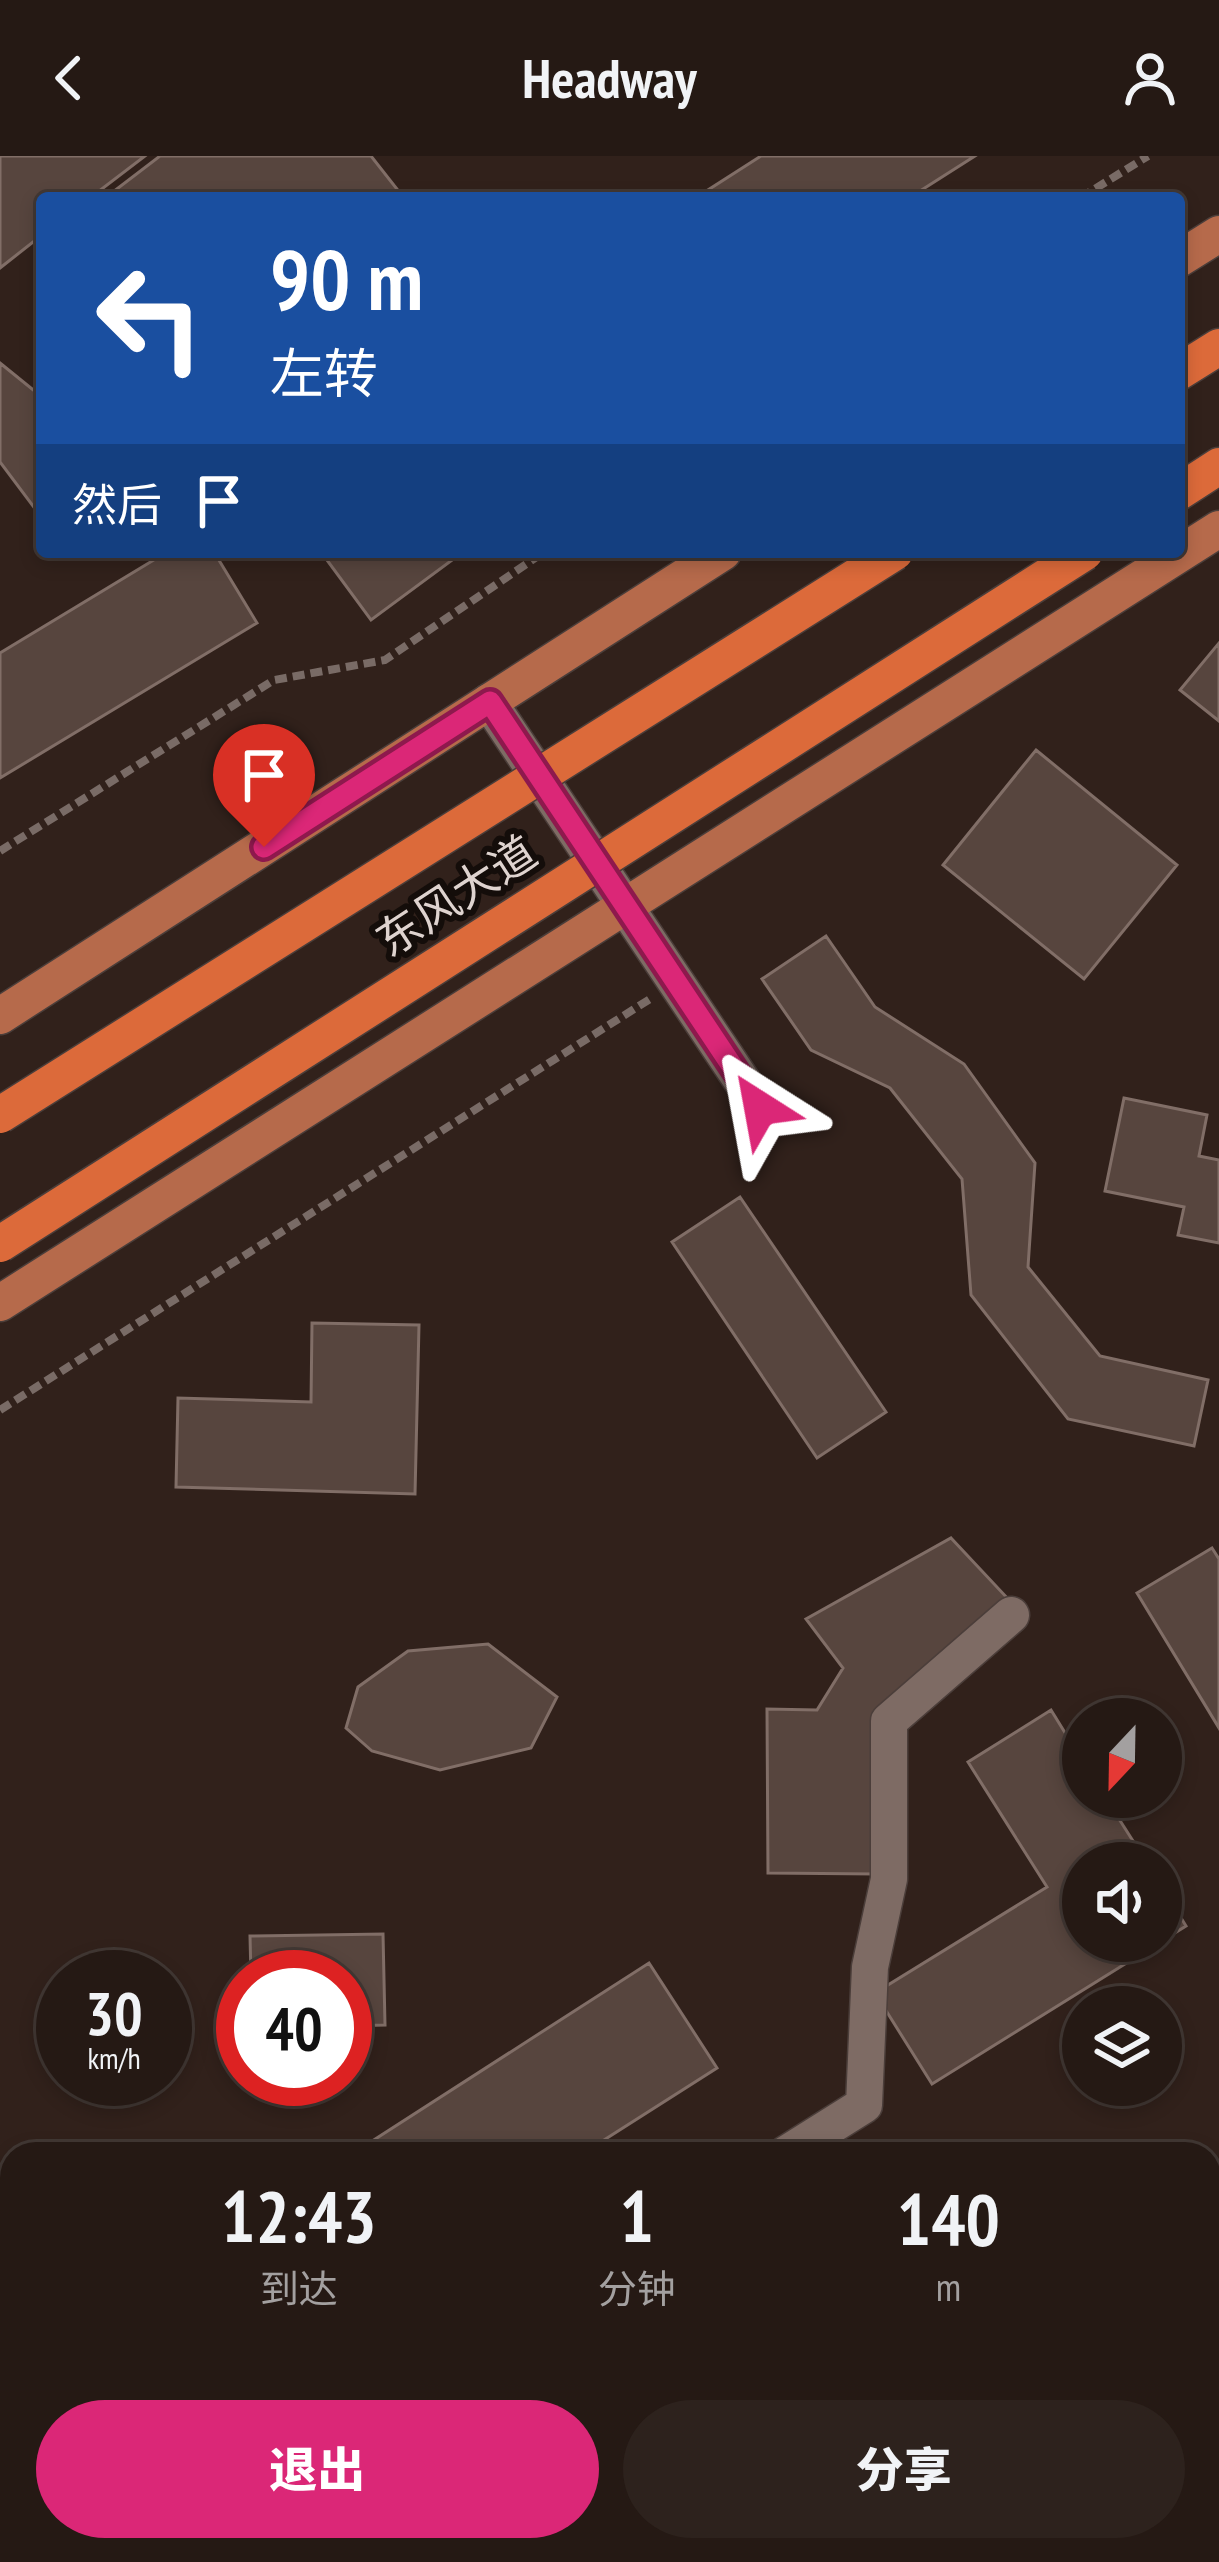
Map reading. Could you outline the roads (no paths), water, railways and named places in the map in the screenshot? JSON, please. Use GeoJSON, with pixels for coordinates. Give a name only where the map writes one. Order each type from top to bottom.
{"type":"FeatureCollection","features":[{"type":"Feature","properties":{"kind":"highway"},"geometry":{"type":"LineString","coordinates":[[1185,368],[1219,347]]}},
{"type":"Feature","properties":{"kind":"highway"},"geometry":{"type":"LineString","coordinates":[[1185,488],[1219,466]]}},
{"type":"Feature","properties":{"kind":"highway","name":"东风大道"},"geometry":{"type":"LineString","coordinates":[[0,1115],[885,558]]}},
{"type":"Feature","properties":{"kind":"highway","name":"东风大道"},"geometry":{"type":"LineString","coordinates":[[0,1244],[1076,558]]}},
{"type":"Feature","properties":{"kind":"main road"},"geometry":{"type":"LineString","coordinates":[[1185,255],[1219,233]]}},
{"type":"Feature","properties":{"kind":"main road"},"geometry":{"type":"LineString","coordinates":[[1185,551],[1219,529]]}},
{"type":"Feature","properties":{"kind":"main road"},"geometry":{"type":"LineString","coordinates":[[0,1016],[714,558]]}},
{"type":"Feature","properties":{"kind":"main road"},"geometry":{"type":"LineString","coordinates":[[0,1303],[1173,558]]}},
{"type":"Feature","properties":{"kind":"street"},"geometry":{"type":"LineString","coordinates":[[490,702],[760,1108]]}},
{"type":"Feature","properties":{"kind":"street"},"geometry":{"type":"LineString","coordinates":[[806,2142],[864,2105],[870,1967],[889,1879],[889,1721],[1011,1615]]}}]}
